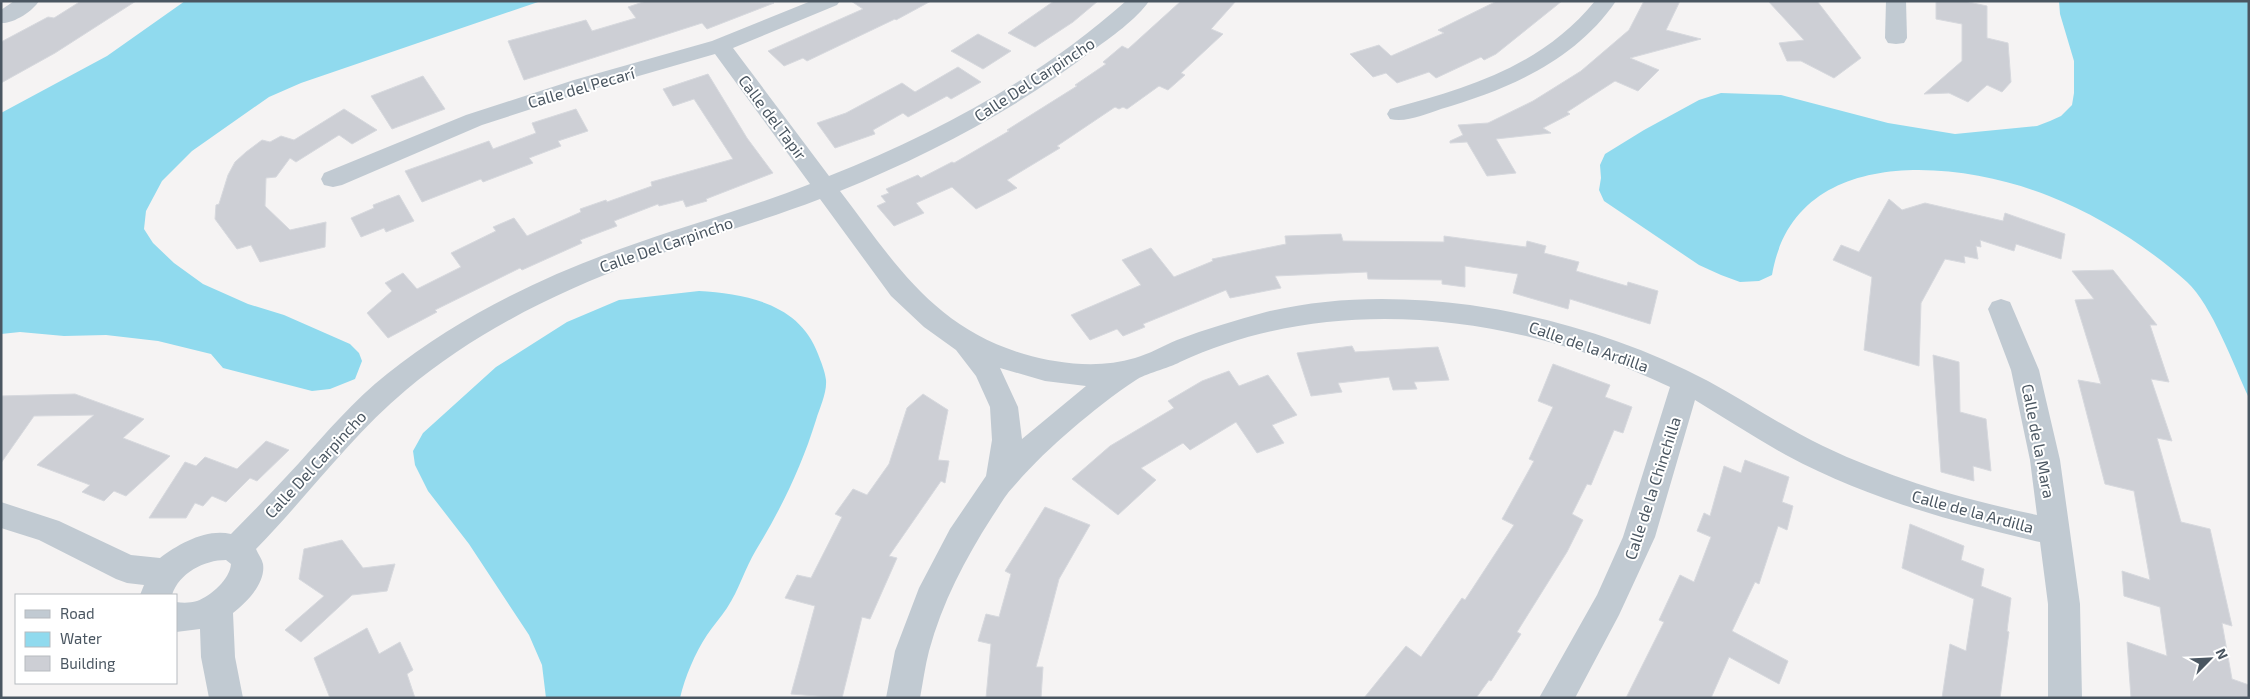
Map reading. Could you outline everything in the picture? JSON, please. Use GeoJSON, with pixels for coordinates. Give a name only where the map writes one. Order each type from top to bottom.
{"type":"FeatureCollection","features":[{"type":"Feature","properties":{"kind":"street"},"geometry":{"type":"LineString","coordinates":[[6,12],[29,1]]}},
{"type":"Feature","properties":{"kind":"street","name":"Calle del Pecarí"},"geometry":{"type":"LineString","coordinates":[[333,178],[434,136],[522,104],[720,46],[830,1]]}},
{"type":"Feature","properties":{"kind":"street","name":"Calle Del Carpincho"},"geometry":{"type":"LineString","coordinates":[[236,549],[293,490],[366,409],[406,376],[475,328],[554,286],[604,265],[759,213],[826,187],[921,145],[982,114],[1047,73],[1088,45],[1121,19],[1139,1]]}},
{"type":"Feature","properties":{"kind":"street"},"geometry":{"type":"LineString","coordinates":[[1398,114],[1452,100],[1494,84],[1536,63],[1563,45],[1588,24],[1606,1]]}},
{"type":"Feature","properties":{"kind":"street"},"geometry":{"type":"LineString","coordinates":[[1896,1],[1896,38]]}},
{"type":"Feature","properties":{"kind":"street","name":"Calle del Tapir"},"geometry":{"type":"LineString","coordinates":[[720,46],[826,187]]}},
{"type":"Feature","properties":{"kind":"street","name":"Calle de la Ardilla"},"geometry":{"type":"LineString","coordinates":[[826,187],[900,288],[934,320],[966,343],[1002,359],[1068,374],[1096,375],[1128,371]]}},
{"type":"Feature","properties":{"kind":"street","name":"Calle de la Mara"},"geometry":{"type":"LineString","coordinates":[[2001,309],[2025,370],[2045,460],[2064,604],[2065,698]]}},
{"type":"Feature","properties":{"kind":"street","name":"Calle de la Ardilla"},"geometry":{"type":"LineString","coordinates":[[903,698],[912,651],[935,588],[961,538],[1001,479],[1039,440],[1090,398],[1128,371],[1211,338],[1266,322],[1317,314],[1376,310],[1430,311],[1483,316],[1529,324],[1630,357],[1686,382],[1812,454],[1866,477],[1936,504],[2054,532]]}},
{"type":"Feature","properties":{"kind":"street","name":"Calle de la Ardilla"},"geometry":{"type":"LineString","coordinates":[[966,343],[988,371],[1004,407],[1007,440],[1001,479]]}},
{"type":"Feature","properties":{"kind":"street","name":"Calle de la Chinchilla"},"geometry":{"type":"LineString","coordinates":[[1556,698],[1579,660],[1608,605],[1639,538],[1686,382]]}},
{"type":"Feature","properties":{"kind":"street"},"geometry":{"type":"LineString","coordinates":[[1,515],[48,530],[101,558],[161,584],[182,560],[201,550],[226,546],[236,549],[243,555],[247,564],[245,575],[239,586],[216,608],[186,618],[178,617]]}},
{"type":"Feature","properties":{"kind":"street"},"geometry":{"type":"LineString","coordinates":[[216,608],[218,657],[226,698]]}},
{"type":"Feature","properties":{"kind":"water"},"geometry":{"type":"Polygon","coordinates":[[[185,1],[541,1],[301,83],[269,97],[192,151],[162,181],[146,211],[144,229],[153,243],[174,263],[203,284],[248,304],[284,315],[350,344],[359,353],[362,361],[355,379],[330,389],[312,391],[223,368],[211,354],[158,341],[106,335],[64,336],[20,332],[1,334],[1,113],[107,56],[185,1]]]}},
{"type":"Feature","properties":{"kind":"water"},"geometry":{"type":"Polygon","coordinates":[[[2059,1],[2249,1],[2249,398],[2214,320],[2196,292],[2187,282],[2156,256],[2104,222],[2049,196],[2011,183],[1970,174],[1926,170],[1884,172],[1845,183],[1811,202],[1786,232],[1772,275],[1759,281],[1740,282],[1699,265],[1604,201],[1599,190],[1601,178],[1600,165],[1605,154],[1699,100],[1721,93],[1781,95],[1888,123],[1955,134],[2037,126],[2050,121],[2061,116],[2072,105],[2074,93],[2074,61],[2060,14],[2059,1]]]}},
{"type":"Feature","properties":{"kind":"water"},"geometry":{"type":"Polygon","coordinates":[[[699,291],[735,295],[770,305],[799,323],[810,337],[823,367],[826,385],[823,400],[804,455],[782,503],[752,557],[731,601],[698,649],[680,698],[546,698],[542,665],[529,635],[469,544],[428,491],[415,465],[413,451],[423,433],[496,367],[567,322],[619,300],[699,291]]]}},
{"type":"Feature","properties":{"kind":"building"},"geometry":{"type":"Polygon","coordinates":[[[81,1],[136,1],[55,53],[1,83],[1,42],[48,17],[54,18],[81,1]]]}},
{"type":"Feature","properties":{"kind":"building"},"geometry":{"type":"Polygon","coordinates":[[[646,1],[774,3],[707,29],[702,23],[524,80],[508,41],[586,20],[592,31],[636,18],[628,7],[646,1]]]}},
{"type":"Feature","properties":{"kind":"building"},"geometry":{"type":"Polygon","coordinates":[[[851,1],[931,1],[896,20],[807,61],[803,58],[784,66],[768,51],[863,9],[851,1]]]}},
{"type":"Feature","properties":{"kind":"building"},"geometry":{"type":"Polygon","coordinates":[[[1054,1],[1098,1],[1073,22],[1035,47],[1008,33],[1054,1]]]}},
{"type":"Feature","properties":{"kind":"building"},"geometry":{"type":"Polygon","coordinates":[[[1181,1],[1236,1],[1211,29],[1223,34],[1181,73],[1185,75],[1168,90],[1159,86],[1127,109],[1115,107],[1057,146],[1060,148],[1007,180],[1017,188],[976,209],[952,187],[916,203],[924,213],[894,226],[877,206],[886,202],[881,196],[889,193],[886,189],[918,175],[921,178],[952,162],[954,163],[1009,131],[1007,130],[1077,86],[1075,85],[1106,64],[1103,62],[1122,46],[1128,49],[1181,1]]]}},
{"type":"Feature","properties":{"kind":"building"},"geometry":{"type":"Polygon","coordinates":[[[1497,1],[1562,1],[1496,54],[1484,60],[1481,57],[1436,78],[1429,72],[1397,83],[1386,73],[1373,77],[1350,54],[1379,45],[1391,56],[1444,33],[1438,30],[1497,1]]]}},
{"type":"Feature","properties":{"kind":"building"},"geometry":{"type":"Polygon","coordinates":[[[1644,1],[1680,1],[1666,30],[1701,39],[1630,58],[1659,70],[1638,91],[1615,81],[1567,112],[1570,114],[1543,128],[1551,133],[1496,139],[1516,173],[1487,176],[1467,142],[1450,143],[1450,141],[1463,135],[1458,125],[1488,123],[1533,101],[1581,71],[1629,30],[1644,1]]]}},
{"type":"Feature","properties":{"kind":"building"},"geometry":{"type":"Polygon","coordinates":[[[1768,1],[1817,1],[1861,58],[1834,78],[1801,61],[1787,61],[1779,43],[1804,40],[1768,1]]]}},
{"type":"Feature","properties":{"kind":"building"},"geometry":{"type":"Polygon","coordinates":[[[1936,1],[1964,1],[1987,6],[1987,38],[2008,43],[2011,82],[2002,92],[1987,85],[1968,102],[1949,93],[1924,94],[1962,61],[1962,24],[1936,19],[1936,1]]]}},
{"type":"Feature","properties":{"kind":"building"},"geometry":{"type":"Polygon","coordinates":[[[978,34],[1011,51],[983,69],[951,51],[978,34]]]}},
{"type":"Feature","properties":{"kind":"building"},"geometry":{"type":"Polygon","coordinates":[[[958,67],[981,82],[951,99],[947,96],[908,117],[903,113],[873,130],[875,134],[835,148],[817,123],[846,113],[902,83],[915,92],[958,67]]]}},
{"type":"Feature","properties":{"kind":"building"},"geometry":{"type":"Polygon","coordinates":[[[708,74],[747,138],[773,173],[706,199],[707,201],[686,207],[683,200],[659,206],[658,204],[614,221],[617,226],[580,240],[582,243],[522,270],[520,268],[435,310],[437,312],[388,338],[367,313],[392,291],[385,283],[403,273],[417,289],[461,267],[451,253],[496,231],[493,227],[514,218],[527,236],[581,212],[580,209],[606,200],[607,202],[652,186],[651,182],[733,159],[694,99],[673,106],[663,89],[708,74]]]}},
{"type":"Feature","properties":{"kind":"building"},"geometry":{"type":"Polygon","coordinates":[[[423,76],[445,109],[392,129],[371,96],[423,76]]]}},
{"type":"Feature","properties":{"kind":"building"},"geometry":{"type":"Polygon","coordinates":[[[344,109],[377,130],[352,144],[339,135],[296,162],[290,158],[276,177],[266,178],[265,206],[290,230],[326,222],[325,247],[260,262],[251,245],[237,249],[215,219],[216,205],[219,204],[228,175],[235,162],[262,140],[270,142],[281,136],[294,140],[344,109]]]}},
{"type":"Feature","properties":{"kind":"building"},"geometry":{"type":"Polygon","coordinates":[[[576,109],[588,131],[558,141],[561,146],[529,158],[533,163],[483,182],[481,179],[422,202],[405,171],[489,141],[493,149],[536,133],[532,123],[576,109]]]}},
{"type":"Feature","properties":{"kind":"building"},"geometry":{"type":"Polygon","coordinates":[[[399,195],[414,221],[386,232],[384,228],[361,237],[351,218],[374,208],[373,205],[399,195]]]}},
{"type":"Feature","properties":{"kind":"building"},"geometry":{"type":"Polygon","coordinates":[[[1889,199],[1902,210],[1925,203],[2003,221],[2005,213],[2065,234],[2061,259],[2016,244],[2014,251],[1980,240],[1981,247],[1976,246],[1978,259],[1964,256],[1965,263],[1945,259],[1921,303],[1919,366],[1864,350],[1872,277],[1833,260],[1841,245],[1859,252],[1889,199]]]}},
{"type":"Feature","properties":{"kind":"building"},"geometry":{"type":"Polygon","coordinates":[[[1341,234],[1343,241],[1444,242],[1444,236],[1526,247],[1527,241],[1546,246],[1544,253],[1579,262],[1576,271],[1627,286],[1628,282],[1658,291],[1650,324],[1570,299],[1568,309],[1513,293],[1518,274],[1465,266],[1465,287],[1442,284],[1442,280],[1368,279],[1367,272],[1275,276],[1281,288],[1230,298],[1226,290],[1143,324],[1145,327],[1123,336],[1117,329],[1090,340],[1071,315],[1141,285],[1122,260],[1151,248],[1174,277],[1213,261],[1212,259],[1286,244],[1285,236],[1341,234]]]}},
{"type":"Feature","properties":{"kind":"building"},"geometry":{"type":"Polygon","coordinates":[[[2113,270],[2157,325],[2150,325],[2169,382],[2151,379],[2172,441],[2157,438],[2181,522],[2210,529],[2232,626],[2222,623],[2232,679],[2249,685],[2249,698],[2131,698],[2127,642],[2167,656],[2160,607],[2124,596],[2122,571],[2150,580],[2134,491],[2105,484],[2078,380],[2101,384],[2075,300],[2094,299],[2072,271],[2113,270]]]}},
{"type":"Feature","properties":{"kind":"building"},"geometry":{"type":"Polygon","coordinates":[[[1352,346],[1355,352],[1438,347],[1449,380],[1414,382],[1417,389],[1393,390],[1389,377],[1338,383],[1342,392],[1311,396],[1297,353],[1352,346]]]}},
{"type":"Feature","properties":{"kind":"building"},"geometry":{"type":"Polygon","coordinates":[[[1933,355],[1959,362],[1960,412],[1986,419],[1991,471],[1973,466],[1974,481],[1941,472],[1933,355]]]}},
{"type":"Feature","properties":{"kind":"building"},"geometry":{"type":"Polygon","coordinates":[[[1553,364],[1610,385],[1605,397],[1632,407],[1623,433],[1614,430],[1591,485],[1587,484],[1572,514],[1583,520],[1567,552],[1517,632],[1521,634],[1491,681],[1489,680],[1476,698],[1364,698],[1406,646],[1421,657],[1462,598],[1465,600],[1514,525],[1502,519],[1534,461],[1529,459],[1553,407],[1538,401],[1553,364]]]}},
{"type":"Feature","properties":{"kind":"building"},"geometry":{"type":"Polygon","coordinates":[[[1229,371],[1239,386],[1268,375],[1297,415],[1272,425],[1284,443],[1257,453],[1236,422],[1190,450],[1183,443],[1141,468],[1156,480],[1118,515],[1072,479],[1110,446],[1174,408],[1168,401],[1202,381],[1229,371]]]}},
{"type":"Feature","properties":{"kind":"building"},"geometry":{"type":"Polygon","coordinates":[[[75,394],[144,419],[123,438],[170,456],[126,496],[114,491],[104,501],[82,492],[90,485],[37,465],[94,415],[34,416],[1,463],[1,396],[75,394]]]}},
{"type":"Feature","properties":{"kind":"building"},"geometry":{"type":"Polygon","coordinates":[[[923,394],[948,410],[938,460],[949,461],[945,483],[941,481],[889,556],[897,558],[870,619],[862,617],[842,698],[791,694],[815,606],[785,598],[797,575],[811,578],[842,517],[835,514],[853,489],[867,495],[889,464],[907,408],[923,394]]]}},
{"type":"Feature","properties":{"kind":"building"},"geometry":{"type":"Polygon","coordinates":[[[266,441],[289,450],[257,481],[250,478],[226,502],[212,496],[203,506],[195,503],[186,518],[149,518],[185,462],[196,466],[205,457],[237,469],[266,441]]]}},
{"type":"Feature","properties":{"kind":"building"},"geometry":{"type":"Polygon","coordinates":[[[1745,460],[1789,477],[1782,502],[1793,506],[1787,530],[1778,526],[1759,584],[1755,582],[1732,631],[1788,661],[1779,684],[1729,657],[1711,698],[1626,698],[1664,622],[1659,620],[1680,575],[1694,582],[1711,537],[1697,531],[1704,513],[1710,516],[1724,466],[1741,473],[1745,460]]]}},
{"type":"Feature","properties":{"kind":"building"},"geometry":{"type":"Polygon","coordinates":[[[1045,507],[1090,525],[1059,579],[1036,667],[1043,667],[1041,698],[986,698],[991,644],[978,641],[986,614],[999,617],[1011,574],[1005,571],[1045,507]]]}},
{"type":"Feature","properties":{"kind":"building"},"geometry":{"type":"Polygon","coordinates":[[[1910,524],[1964,546],[1961,560],[1984,569],[1981,586],[2011,598],[2007,631],[2009,632],[2000,698],[1942,698],[1950,644],[1966,651],[1974,599],[1902,568],[1910,524]]]}},
{"type":"Feature","properties":{"kind":"building"},"geometry":{"type":"Polygon","coordinates":[[[342,540],[363,568],[395,564],[387,591],[352,595],[301,642],[285,630],[324,596],[299,579],[304,549],[342,540]]]}},
{"type":"Feature","properties":{"kind":"building"},"geometry":{"type":"Polygon","coordinates":[[[367,628],[379,654],[400,642],[413,670],[407,674],[415,698],[330,698],[314,658],[367,628]]]}}]}
